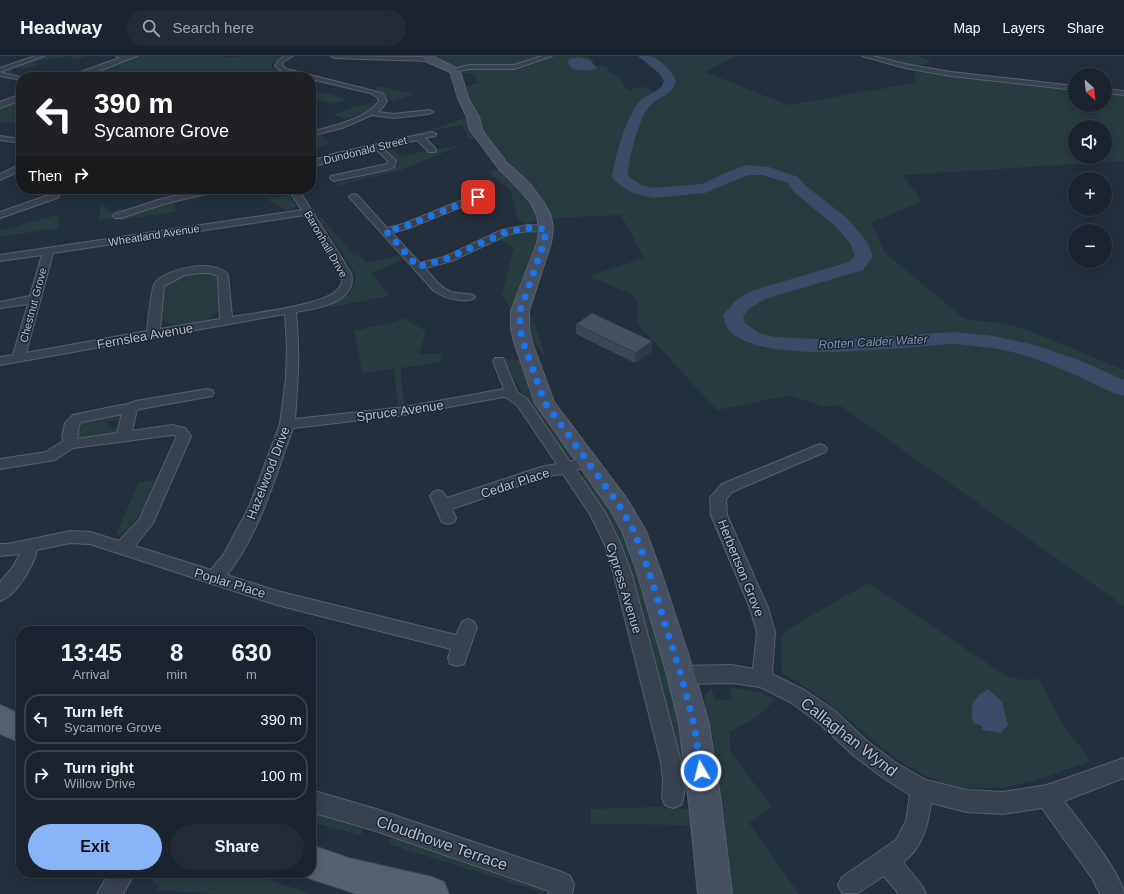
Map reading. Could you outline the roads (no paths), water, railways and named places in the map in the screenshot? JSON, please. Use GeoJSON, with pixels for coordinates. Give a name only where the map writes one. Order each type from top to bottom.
{"type":"FeatureCollection","features":[{"type":"Feature","properties":{"kind":"main road"},"geometry":{"type":"LineString","coordinates":[[427,57],[453,70],[459,79],[462,94],[473,117],[476,130],[503,166],[525,187],[536,201],[544,216],[546,229],[544,243],[520,311],[520,328],[523,342],[545,403],[619,505],[634,531],[649,572],[681,675],[694,724],[705,803],[715,894]]}},
{"type":"Feature","properties":{"kind":"main road"},"geometry":{"type":"LineString","coordinates":[[0,719],[16,727]]}},
{"type":"Feature","properties":{"kind":"main road"},"geometry":{"type":"LineString","coordinates":[[316,864],[349,875],[432,894]]}},
{"type":"Feature","properties":{"kind":"street"},"geometry":{"type":"LineString","coordinates":[[3,69],[41,56]]}},
{"type":"Feature","properties":{"kind":"street"},"geometry":{"type":"LineString","coordinates":[[119,56],[132,56]]}},
{"type":"Feature","properties":{"kind":"street"},"geometry":{"type":"LineString","coordinates":[[89,72],[132,56]]}},
{"type":"Feature","properties":{"kind":"street"},"geometry":{"type":"LineString","coordinates":[[290,56],[281,61],[278,66],[284,70],[292,72]]}},
{"type":"Feature","properties":{"kind":"street"},"geometry":{"type":"LineString","coordinates":[[334,56],[427,57]]}},
{"type":"Feature","properties":{"kind":"street"},"geometry":{"type":"LineString","coordinates":[[453,70],[469,67],[514,67],[549,56]]}},
{"type":"Feature","properties":{"kind":"street"},"geometry":{"type":"LineString","coordinates":[[864,56],[905,66],[950,74],[1068,87]]}},
{"type":"Feature","properties":{"kind":"street"},"geometry":{"type":"LineString","coordinates":[[0,74],[16,79]]}},
{"type":"Feature","properties":{"kind":"street"},"geometry":{"type":"LineString","coordinates":[[316,78],[372,92],[383,99],[383,104],[372,113],[329,130],[316,133]]}},
{"type":"Feature","properties":{"kind":"street"},"geometry":{"type":"LineString","coordinates":[[11,81],[16,80]]}},
{"type":"Feature","properties":{"kind":"street"},"geometry":{"type":"LineString","coordinates":[[316,82],[322,80]]}},
{"type":"Feature","properties":{"kind":"street"},"geometry":{"type":"LineString","coordinates":[[1112,92],[1124,93]]}},
{"type":"Feature","properties":{"kind":"street"},"geometry":{"type":"LineString","coordinates":[[0,105],[16,100]]}},
{"type":"Feature","properties":{"kind":"street"},"geometry":{"type":"LineString","coordinates":[[372,113],[394,116],[427,109],[434,121]]}},
{"type":"Feature","properties":{"kind":"street","name":"Dundonald Street"},"geometry":{"type":"LineString","coordinates":[[316,162],[337,156],[432,134]]}},
{"type":"Feature","properties":{"kind":"street","name":"Dundonald Street"},"geometry":{"type":"LineString","coordinates":[[419,137],[432,150]]}},
{"type":"Feature","properties":{"kind":"street"},"geometry":{"type":"LineString","coordinates":[[0,138],[16,140]]}},
{"type":"Feature","properties":{"kind":"street"},"geometry":{"type":"LineString","coordinates":[[334,178],[391,165],[392,161],[378,147]]}},
{"type":"Feature","properties":{"kind":"street"},"geometry":{"type":"LineString","coordinates":[[1,177],[16,170]]}},
{"type":"Feature","properties":{"kind":"street"},"geometry":{"type":"LineString","coordinates":[[1,177],[14,180]]}},
{"type":"Feature","properties":{"kind":"street"},"geometry":{"type":"LineString","coordinates":[[0,215],[54,196],[53,194]]}},
{"type":"Feature","properties":{"kind":"street"},"geometry":{"type":"LineString","coordinates":[[118,216],[161,202],[193,194]]}},
{"type":"Feature","properties":{"kind":"street","name":"Baronhall Drive"},"geometry":{"type":"LineString","coordinates":[[290,310],[323,303],[339,295],[346,286],[348,279],[346,273],[296,194]]}},
{"type":"Feature","properties":{"kind":"street"},"geometry":{"type":"LineString","coordinates":[[386,231],[406,226],[467,205],[478,197]]}},
{"type":"Feature","properties":{"kind":"street"},"geometry":{"type":"LineString","coordinates":[[362,201],[386,231],[446,298],[469,297]]}},
{"type":"Feature","properties":{"kind":"street","name":"Wheatland Avenue"},"geometry":{"type":"LineString","coordinates":[[0,258],[308,212]]}},
{"type":"Feature","properties":{"kind":"street"},"geometry":{"type":"LineString","coordinates":[[418,267],[448,258],[506,232],[528,228],[546,229]]}},
{"type":"Feature","properties":{"kind":"street","name":"Chestnut Grove"},"geometry":{"type":"LineString","coordinates":[[18,358],[48,251]]}},
{"type":"Feature","properties":{"kind":"street"},"geometry":{"type":"LineString","coordinates":[[153,334],[159,285],[170,276],[191,271],[212,269],[223,275],[226,322]]}},
{"type":"Feature","properties":{"kind":"street"},"geometry":{"type":"LineString","coordinates":[[0,305],[34,299]]}},
{"type":"Feature","properties":{"kind":"street","name":"Fernslea Avenue"},"geometry":{"type":"LineString","coordinates":[[0,361],[290,310]]}},
{"type":"Feature","properties":{"kind":"street","name":"Hazelwood Drive"},"geometry":{"type":"LineString","coordinates":[[215,578],[230,559],[256,507],[287,424],[292,378],[293,346],[290,310]]}},
{"type":"Feature","properties":{"kind":"street","name":"Cypress Avenue"},"geometry":{"type":"LineString","coordinates":[[499,361],[511,394],[522,402],[597,512],[613,545],[623,575],[671,762],[674,782],[673,797]]}},
{"type":"Feature","properties":{"kind":"street"},"geometry":{"type":"LineString","coordinates":[[71,443],[68,437],[72,424],[78,418],[121,409],[127,410],[136,405],[207,393]]}},
{"type":"Feature","properties":{"kind":"street","name":"Spruce Avenue"},"geometry":{"type":"LineString","coordinates":[[287,424],[405,411],[494,394],[511,394]]}},
{"type":"Feature","properties":{"kind":"street"},"geometry":{"type":"LineString","coordinates":[[122,437],[129,414],[127,410]]}},
{"type":"Feature","properties":{"kind":"street"},"geometry":{"type":"LineString","coordinates":[[0,464],[50,456],[71,443],[77,444],[172,430],[180,432],[184,436],[145,523],[122,549]]}},
{"type":"Feature","properties":{"kind":"street","name":"Herbertson Grove"},"geometry":{"type":"LineString","coordinates":[[762,679],[766,632],[759,608],[719,515],[718,498],[727,488],[820,449]]}},
{"type":"Feature","properties":{"kind":"street","name":"Cedar Place"},"geometry":{"type":"LineString","coordinates":[[443,507],[546,471],[567,468],[588,461]]}},
{"type":"Feature","properties":{"kind":"street","name":"Poplar Place"},"geometry":{"type":"LineString","coordinates":[[0,550],[30,546],[70,536],[90,538],[277,598],[462,643]]}},
{"type":"Feature","properties":{"kind":"street"},"geometry":{"type":"LineString","coordinates":[[0,594],[14,579],[28,558],[30,546]]}},
{"type":"Feature","properties":{"kind":"street","name":"Callaghan Wynd"},"geometry":{"type":"LineString","coordinates":[[681,675],[732,674],[762,679],[799,697],[828,718],[860,748],[889,770],[922,790],[967,801],[1003,803],[1047,796],[1124,768]]}},
{"type":"Feature","properties":{"kind":"street"},"geometry":{"type":"LineString","coordinates":[[850,885],[904,848],[917,823],[922,790]]}},
{"type":"Feature","properties":{"kind":"street"},"geometry":{"type":"LineString","coordinates":[[1047,796],[1100,870],[1113,894]]}},
{"type":"Feature","properties":{"kind":"street","name":"Cloudhowe Terrace"},"geometry":{"type":"LineString","coordinates":[[316,802],[376,820],[562,884],[560,894]]}},
{"type":"Feature","properties":{"kind":"street"},"geometry":{"type":"LineString","coordinates":[[886,861],[914,894]]}},
{"type":"Feature","properties":{"kind":"street"},"geometry":{"type":"LineString","coordinates":[[109,894],[120,878]]}},
{"type":"Feature","properties":{"kind":"water"},"geometry":{"type":"Polygon","coordinates":[[[579,57],[590,60],[597,68],[588,71],[572,69],[568,64],[569,59],[579,57]]]}},
{"type":"Feature","properties":{"kind":"water"},"geometry":{"type":"Polygon","coordinates":[[[988,689],[1002,702],[1008,725],[1001,733],[982,730],[982,726],[973,723],[973,703],[978,696],[988,689]]]}},
{"type":"Feature","properties":{"kind":"waterway","name":"Rotten Calder Water"},"geometry":{"type":"LineString","coordinates":[[643,56],[663,70],[667,74],[670,81],[667,89],[645,103],[641,108],[622,162],[620,178],[638,190],[653,193],[705,188],[747,170],[764,170],[793,180],[800,189],[842,223],[858,242],[864,256],[856,266],[758,295],[743,304],[733,315],[736,326],[752,337],[775,343],[836,346],[954,338],[993,342],[1027,350],[1073,366],[1124,389]]}}]}
